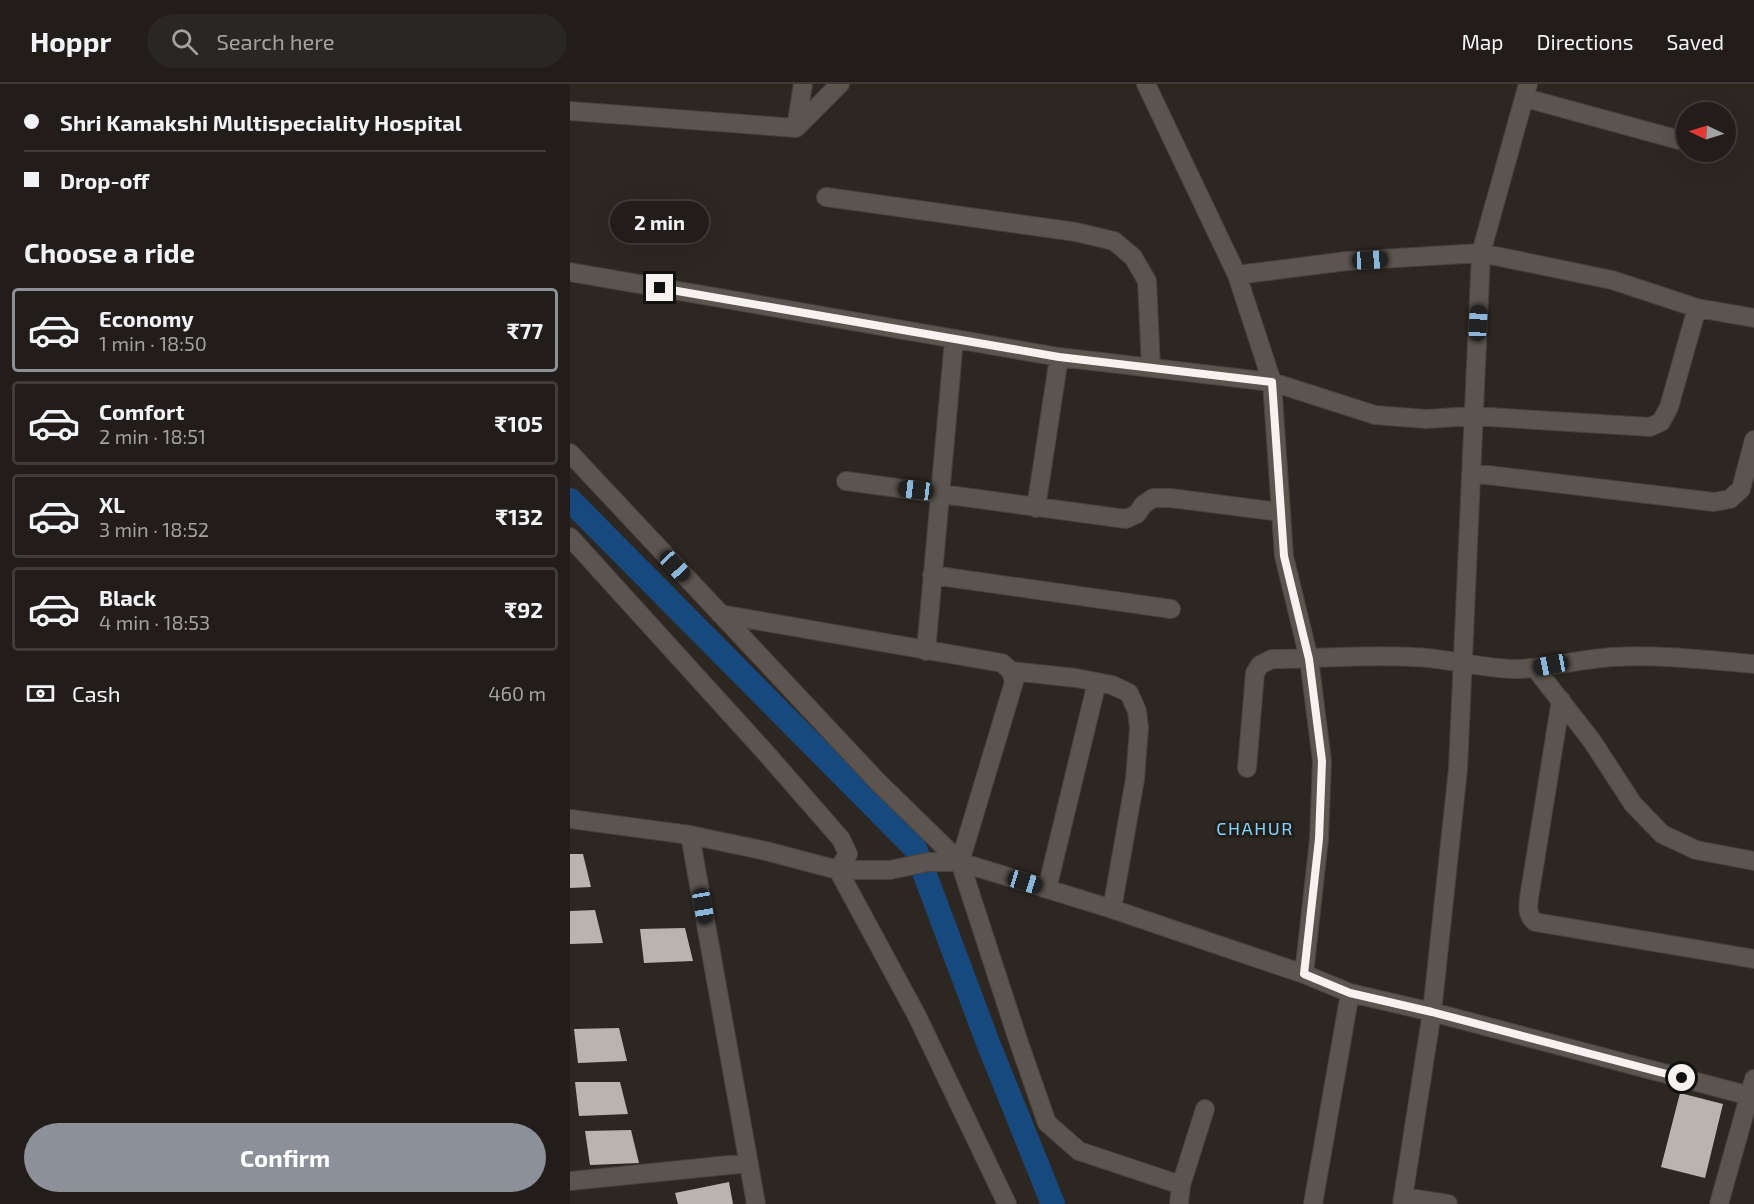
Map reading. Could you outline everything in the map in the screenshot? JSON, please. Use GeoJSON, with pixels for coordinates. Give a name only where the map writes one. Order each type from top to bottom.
{"type":"FeatureCollection","features":[{"type":"Feature","properties":{"kind":"street"},"geometry":{"type":"LineString","coordinates":[[796,128],[803,84]]}},
{"type":"Feature","properties":{"kind":"street"},"geometry":{"type":"LineString","coordinates":[[570,111],[796,128],[840,84]]}},
{"type":"Feature","properties":{"kind":"street"},"geometry":{"type":"LineString","coordinates":[[1146,84],[1237,275],[1272,382],[1284,556],[1309,659],[1322,761],[1319,839],[1304,974]]}},
{"type":"Feature","properties":{"kind":"street"},"geometry":{"type":"LineString","coordinates":[[1448,1204],[1402,1200],[1432,1012],[1458,769],[1481,253],[1526,91],[1676,139]]}},
{"type":"Feature","properties":{"kind":"street"},"geometry":{"type":"LineString","coordinates":[[826,197],[1076,232],[1114,241],[1133,257],[1147,281],[1151,367]]}},
{"type":"Feature","properties":{"kind":"street"},"geometry":{"type":"LineString","coordinates":[[1237,275],[1347,261],[1481,253],[1611,280],[1697,308],[1754,318]]}},
{"type":"Feature","properties":{"kind":"street"},"geometry":{"type":"LineString","coordinates":[[570,272],[1059,357],[1272,382],[1375,415],[1426,419],[1473,416],[1650,427],[1661,422],[1669,407],[1697,308]]}},
{"type":"Feature","properties":{"kind":"street"},"geometry":{"type":"LineString","coordinates":[[926,651],[954,340]]}},
{"type":"Feature","properties":{"kind":"street"},"geometry":{"type":"LineString","coordinates":[[1036,507],[1059,357]]}},
{"type":"Feature","properties":{"kind":"street"},"geometry":{"type":"LineString","coordinates":[[1471,472],[1714,502],[1730,500],[1741,489],[1754,440]]}},
{"type":"Feature","properties":{"kind":"street"},"geometry":{"type":"LineString","coordinates":[[570,453],[878,782],[960,862],[1047,1123],[1079,1151],[1181,1185]]}},
{"type":"Feature","properties":{"kind":"street"},"geometry":{"type":"LineString","coordinates":[[846,481],[1126,519],[1137,514],[1143,505],[1154,498],[1280,512]]}},
{"type":"Feature","properties":{"kind":"street"},"geometry":{"type":"LineString","coordinates":[[570,537],[841,839],[848,854],[838,870]]}},
{"type":"Feature","properties":{"kind":"street"},"geometry":{"type":"LineString","coordinates":[[932,574],[1171,609]]}},
{"type":"Feature","properties":{"kind":"street"},"geometry":{"type":"LineString","coordinates":[[720,614],[1002,663],[1011,671],[1014,682],[960,862]]}},
{"type":"Feature","properties":{"kind":"street"},"geometry":{"type":"LineString","coordinates":[[1246,768],[1255,674],[1260,665],[1272,659],[1416,657],[1513,669],[1614,657],[1754,664]]}},
{"type":"Feature","properties":{"kind":"street"},"geometry":{"type":"LineString","coordinates":[[1535,668],[1562,700],[1633,804],[1662,834],[1696,850],[1754,861]]}},
{"type":"Feature","properties":{"kind":"street"},"geometry":{"type":"LineString","coordinates":[[1011,671],[1076,678],[1112,685],[1129,693],[1137,711],[1139,728],[1135,779],[1112,909]]}},
{"type":"Feature","properties":{"kind":"street"},"geometry":{"type":"LineString","coordinates":[[1047,889],[1097,682]]}},
{"type":"Feature","properties":{"kind":"street"},"geometry":{"type":"LineString","coordinates":[[1562,700],[1529,898],[1530,918],[1535,922],[1754,959]]}},
{"type":"Feature","properties":{"kind":"street"},"geometry":{"type":"LineString","coordinates":[[570,819],[690,836],[766,851],[838,870],[890,870],[928,862],[960,862],[1112,909],[1304,974],[1350,993],[1752,1088],[1719,1204]]}},
{"type":"Feature","properties":{"kind":"street"},"geometry":{"type":"LineString","coordinates":[[690,836],[756,1204]]}},
{"type":"Feature","properties":{"kind":"street"},"geometry":{"type":"LineString","coordinates":[[838,870],[917,1016],[1007,1204]]}},
{"type":"Feature","properties":{"kind":"street"},"geometry":{"type":"LineString","coordinates":[[1313,1204],[1350,993]]}},
{"type":"Feature","properties":{"kind":"street"},"geometry":{"type":"LineString","coordinates":[[1179,1204],[1181,1185],[1205,1109]]}},
{"type":"Feature","properties":{"kind":"street"},"geometry":{"type":"LineString","coordinates":[[570,1181],[749,1163]]}},
{"type":"Feature","properties":{"kind":"building"},"geometry":{"type":"Polygon","coordinates":[[[570,854],[583,854],[591,887],[570,888],[570,854]]]}},
{"type":"Feature","properties":{"kind":"building"},"geometry":{"type":"Polygon","coordinates":[[[595,910],[603,943],[570,944],[570,911],[595,910]]]}},
{"type":"Feature","properties":{"kind":"building"},"geometry":{"type":"Polygon","coordinates":[[[685,928],[693,961],[644,963],[640,929],[685,928]]]}},
{"type":"Feature","properties":{"kind":"building"},"geometry":{"type":"Polygon","coordinates":[[[619,1028],[627,1061],[578,1063],[574,1029],[619,1028]]]}},
{"type":"Feature","properties":{"kind":"building"},"geometry":{"type":"Polygon","coordinates":[[[575,1082],[620,1082],[628,1114],[579,1116],[575,1082]]]}},
{"type":"Feature","properties":{"kind":"building"},"geometry":{"type":"Polygon","coordinates":[[[1680,1093],[1723,1104],[1705,1178],[1661,1167],[1680,1093]]]}},
{"type":"Feature","properties":{"kind":"building"},"geometry":{"type":"Polygon","coordinates":[[[631,1130],[639,1163],[590,1165],[585,1131],[631,1130]]]}},
{"type":"Feature","properties":{"kind":"building"},"geometry":{"type":"Polygon","coordinates":[[[729,1182],[733,1204],[678,1204],[675,1193],[729,1182]]]}},
{"type":"Feature","properties":{"kind":"waterway"},"geometry":{"type":"LineString","coordinates":[[570,500],[915,848],[988,1043],[1053,1204]]}},
{"type":"Feature","properties":{"kind":"district","name":"CHAHUR"},"geometry":{"type":"Point","coordinates":[1255,828]}},
{"type":"Feature","properties":{"kind":"route"},"geometry":{"type":"LineString","coordinates":[[660,288],[1059,357],[1272,382],[1284,556],[1309,659],[1322,761],[1319,839],[1304,974],[1350,993],[1432,1012],[1682,1078]]}}]}
